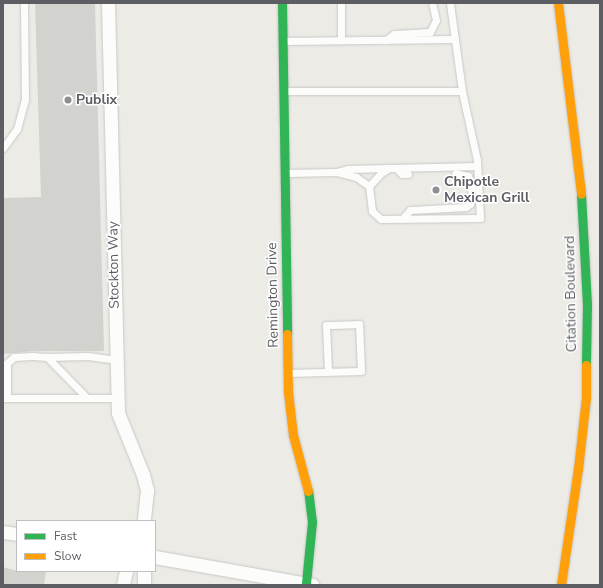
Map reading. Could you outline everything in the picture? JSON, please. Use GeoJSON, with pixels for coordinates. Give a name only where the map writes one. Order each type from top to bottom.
{"type":"FeatureCollection","features":[{"type":"Feature","properties":{"kind":"street","name":"Stockton Way"},"geometry":{"type":"LineString","coordinates":[[108,3],[118,414],[147,490],[144,520]]}},
{"type":"Feature","properties":{"kind":"street","name":"Remington Drive"},"geometry":{"type":"LineString","coordinates":[[282,3],[288,373],[293,435],[309,496],[312,522],[309,584]]}},
{"type":"Feature","properties":{"kind":"street","name":"Citation Boulevard"},"geometry":{"type":"LineString","coordinates":[[558,3],[580,175],[587,305],[585,406],[577,477],[561,585]]}},
{"type":"Feature","properties":{"kind":"street"},"geometry":{"type":"LineString","coordinates":[[3,532],[16,534]]}},
{"type":"Feature","properties":{"kind":"street"},"geometry":{"type":"LineString","coordinates":[[156,557],[309,584]]}},
{"type":"Feature","properties":{"kind":"street"},"geometry":{"type":"LineString","coordinates":[[123,585],[126,572]]}},
{"type":"Feature","properties":{"kind":"street"},"geometry":{"type":"LineString","coordinates":[[144,572],[144,585]]}},
{"type":"Feature","properties":{"kind":"lane"},"geometry":{"type":"LineString","coordinates":[[3,148],[17,130],[25,100],[24,3]]}},
{"type":"Feature","properties":{"kind":"lane"},"geometry":{"type":"LineString","coordinates":[[341,3],[341,40]]}},
{"type":"Feature","properties":{"kind":"lane"},"geometry":{"type":"LineString","coordinates":[[386,40],[394,34],[430,32],[436,20],[432,3]]}},
{"type":"Feature","properties":{"kind":"lane"},"geometry":{"type":"LineString","coordinates":[[393,168],[381,173],[369,186],[370,202],[376,216],[380,219],[480,218],[477,166],[462,91],[450,3]]}},
{"type":"Feature","properties":{"kind":"lane"},"geometry":{"type":"LineString","coordinates":[[283,41],[455,39]]}},
{"type":"Feature","properties":{"kind":"lane"},"geometry":{"type":"LineString","coordinates":[[284,92],[462,91]]}},
{"type":"Feature","properties":{"kind":"lane"},"geometry":{"type":"LineString","coordinates":[[285,173],[337,172],[348,169],[477,166]]}},
{"type":"Feature","properties":{"kind":"lane"},"geometry":{"type":"LineString","coordinates":[[393,168],[402,174],[408,174]]}},
{"type":"Feature","properties":{"kind":"lane"},"geometry":{"type":"LineString","coordinates":[[337,172],[356,177],[369,186]]}},
{"type":"Feature","properties":{"kind":"lane"},"geometry":{"type":"LineString","coordinates":[[402,219],[410,210],[466,208],[470,204],[472,184],[468,176],[455,173]]}},
{"type":"Feature","properties":{"kind":"lane"},"geometry":{"type":"LineString","coordinates":[[288,373],[361,371],[359,324],[326,325],[328,371]]}},
{"type":"Feature","properties":{"kind":"lane"},"geometry":{"type":"LineString","coordinates":[[116,360],[88,356],[14,358],[7,363],[5,398],[118,398]]}},
{"type":"Feature","properties":{"kind":"lane"},"geometry":{"type":"LineString","coordinates":[[47,357],[87,398]]}},
{"type":"Feature","properties":{"kind":"building","name":"Publix"},"geometry":{"type":"Polygon","coordinates":[[[35,3],[95,3],[104,351],[32,351],[3,354],[3,198],[41,197],[35,3]]]}},
{"type":"Feature","properties":{"kind":"building"},"geometry":{"type":"Polygon","coordinates":[[[3,567],[16,571],[16,572],[46,572],[44,585],[3,585],[3,567]]]}},
{"type":"Feature","properties":{"kind":"traffic: fast"},"geometry":{"type":"LineString","coordinates":[[282,3],[287,334]]}},
{"type":"Feature","properties":{"kind":"traffic: fast"},"geometry":{"type":"LineString","coordinates":[[581,194],[587,305],[586,365]]}},
{"type":"Feature","properties":{"kind":"traffic: fast"},"geometry":{"type":"LineString","coordinates":[[306,583],[312,522],[308,491]]}},
{"type":"Feature","properties":{"kind":"traffic: slow"},"geometry":{"type":"LineString","coordinates":[[558,3],[581,194]]}},
{"type":"Feature","properties":{"kind":"traffic: slow"},"geometry":{"type":"LineString","coordinates":[[287,334],[288,392],[293,435],[308,491]]}},
{"type":"Feature","properties":{"kind":"traffic: slow"},"geometry":{"type":"LineString","coordinates":[[561,585],[578,469],[586,398],[586,365]]}},
{"type":"Feature","properties":{"kind":"place","name":"Publix"},"geometry":{"type":"Point","coordinates":[68,100]}},
{"type":"Feature","properties":{"kind":"place","name":"Chipotle Mexican Grill"},"geometry":{"type":"Point","coordinates":[436,190]}}]}
